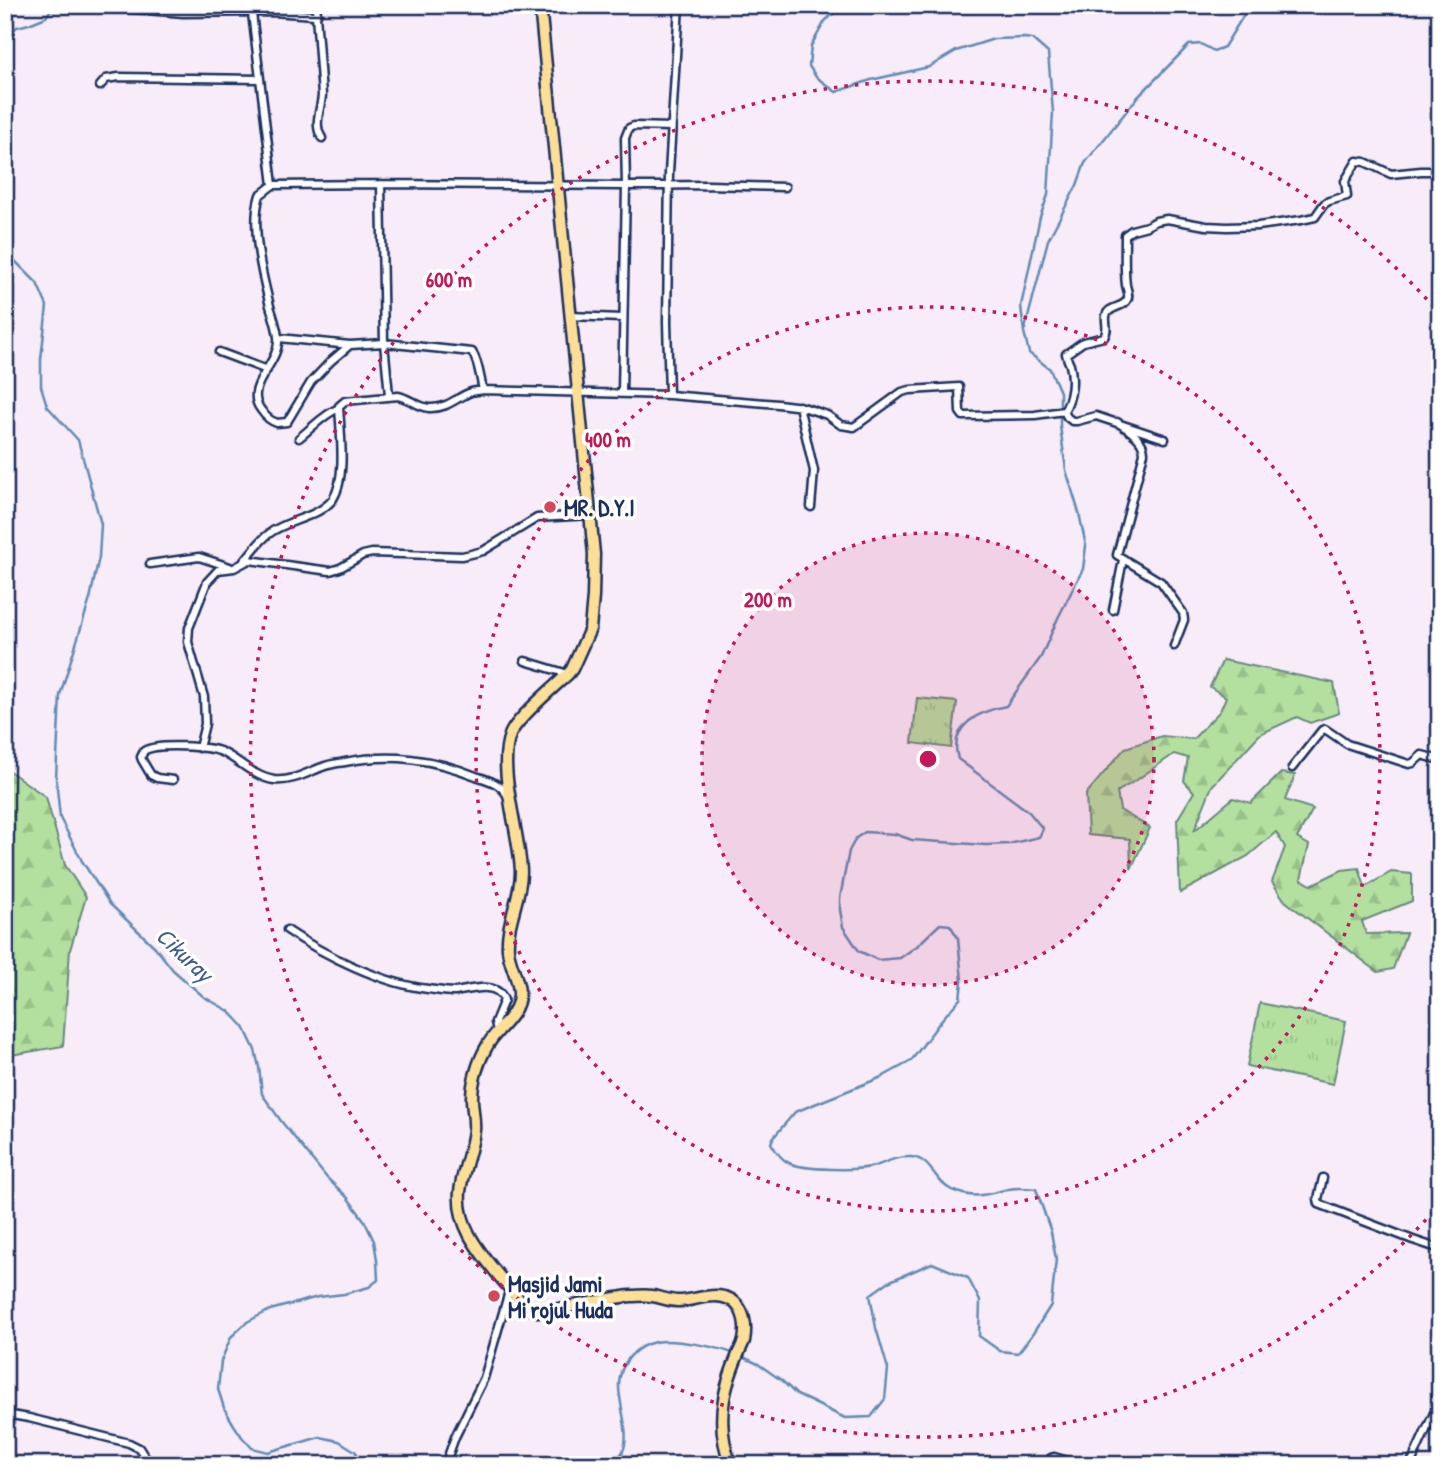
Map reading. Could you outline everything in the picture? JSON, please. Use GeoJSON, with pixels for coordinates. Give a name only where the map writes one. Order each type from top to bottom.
{"type":"FeatureCollection","features":[{"type":"Feature","properties":{"kind":"main road"},"geometry":{"type":"LineString","coordinates":[[540,5],[591,515],[593,597],[590,629],[568,674],[510,734],[506,761],[521,876],[508,934],[508,947],[519,999],[514,1014],[486,1047],[477,1068],[472,1098],[475,1124],[473,1144],[460,1192],[461,1209],[464,1224],[479,1251],[526,1306],[534,1310],[544,1311],[627,1296],[651,1296],[675,1301],[717,1296],[733,1300],[741,1309],[746,1324],[744,1341],[723,1400],[723,1437],[730,1465]]}},
{"type":"Feature","properties":{"kind":"street"},"geometry":{"type":"LineString","coordinates":[[316,5],[322,95],[317,121],[322,138]]}},
{"type":"Feature","properties":{"kind":"street"},"geometry":{"type":"LineString","coordinates":[[669,394],[669,185],[679,5]]}},
{"type":"Feature","properties":{"kind":"street"},"geometry":{"type":"LineString","coordinates":[[122,8],[183,13],[252,9],[316,15]]}},
{"type":"Feature","properties":{"kind":"street"},"geometry":{"type":"LineString","coordinates":[[252,9],[273,185]]}},
{"type":"Feature","properties":{"kind":"street"},"geometry":{"type":"LineString","coordinates":[[100,86],[106,79],[119,76],[260,79]]}},
{"type":"Feature","properties":{"kind":"street"},"geometry":{"type":"LineString","coordinates":[[622,393],[625,138],[629,128],[634,126],[671,127]]}},
{"type":"Feature","properties":{"kind":"street"},"geometry":{"type":"LineString","coordinates":[[199,748],[205,724],[204,697],[188,642],[188,632],[211,576],[218,570],[232,568],[244,561],[272,531],[322,509],[332,499],[338,486],[342,453],[339,408],[345,401],[403,396],[426,408],[434,408],[452,403],[470,392],[483,390],[669,394],[799,407],[827,415],[841,425],[854,427],[902,391],[959,387],[960,412],[963,416],[1049,414],[1063,411],[1069,404],[1072,390],[1066,354],[1083,342],[1104,337],[1109,311],[1125,303],[1129,297],[1124,250],[1125,235],[1132,230],[1167,219],[1227,227],[1258,226],[1312,218],[1324,204],[1347,196],[1345,181],[1357,161],[1391,174],[1420,170],[1440,172]]}},
{"type":"Feature","properties":{"kind":"street"},"geometry":{"type":"LineString","coordinates":[[381,184],[383,343],[389,396]]}},
{"type":"Feature","properties":{"kind":"street"},"geometry":{"type":"LineString","coordinates":[[349,345],[311,382],[290,419],[283,424],[277,424],[260,410],[255,400],[256,392],[276,353],[279,338],[260,261],[256,211],[260,195],[273,185],[785,187]]}},
{"type":"Feature","properties":{"kind":"street"},"geometry":{"type":"LineString","coordinates":[[569,316],[622,318]]}},
{"type":"Feature","properties":{"kind":"street"},"geometry":{"type":"LineString","coordinates":[[279,338],[349,345],[383,343],[472,352],[483,390]]}},
{"type":"Feature","properties":{"kind":"street"},"geometry":{"type":"LineString","coordinates":[[219,352],[267,370]]}},
{"type":"Feature","properties":{"kind":"street"},"geometry":{"type":"LineString","coordinates":[[799,407],[814,471],[811,507]]}},
{"type":"Feature","properties":{"kind":"street"},"geometry":{"type":"LineString","coordinates":[[299,438],[328,413],[339,408]]}},
{"type":"Feature","properties":{"kind":"street"},"geometry":{"type":"LineString","coordinates":[[1063,411],[1072,421],[1096,416],[1165,439]]}},
{"type":"Feature","properties":{"kind":"street"},"geometry":{"type":"LineString","coordinates":[[1117,422],[1144,446],[1117,557],[1161,582],[1184,613],[1174,646]]}},
{"type":"Feature","properties":{"kind":"street"},"geometry":{"type":"LineString","coordinates":[[244,561],[324,571],[340,568],[372,553],[462,556],[483,551],[537,518],[591,515]]}},
{"type":"Feature","properties":{"kind":"street"},"geometry":{"type":"LineString","coordinates":[[150,564],[199,557],[232,568]]}},
{"type":"Feature","properties":{"kind":"street"},"geometry":{"type":"LineString","coordinates":[[1113,610],[1123,561]]}},
{"type":"Feature","properties":{"kind":"street"},"geometry":{"type":"LineString","coordinates":[[526,661],[568,674]]}},
{"type":"Feature","properties":{"kind":"street"},"geometry":{"type":"LineString","coordinates":[[1292,768],[1325,729],[1347,744],[1409,764],[1422,755],[1440,760]]}},
{"type":"Feature","properties":{"kind":"street"},"geometry":{"type":"LineString","coordinates":[[173,780],[151,775],[142,760],[144,751],[154,747],[192,746],[222,752],[261,776],[274,780],[297,777],[324,766],[347,761],[416,758],[450,766],[499,785],[511,802]]}},
{"type":"Feature","properties":{"kind":"street"},"geometry":{"type":"LineString","coordinates":[[287,930],[326,953],[383,978],[419,988],[453,992],[474,988],[493,989],[502,994],[504,1000],[495,1022],[497,1031]]}},
{"type":"Feature","properties":{"kind":"street"},"geometry":{"type":"LineString","coordinates":[[1323,1178],[1318,1199],[1320,1204],[1440,1249]]}},
{"type":"Feature","properties":{"kind":"street"},"geometry":{"type":"LineString","coordinates":[[445,1465],[455,1437],[484,1378],[510,1288]]}},
{"type":"Feature","properties":{"kind":"street"},"geometry":{"type":"LineString","coordinates":[[1410,1465],[1440,1399]]}},
{"type":"Feature","properties":{"kind":"street"},"geometry":{"type":"LineString","coordinates":[[5,1414],[129,1443],[139,1448],[150,1465]]}},
{"type":"Feature","properties":{"kind":"street"},"geometry":{"type":"LineString","coordinates":[[1050,1465],[1051,1458],[1054,1457],[1082,1465]]}},
{"type":"Feature","properties":{"kind":"green space"},"geometry":{"type":"Polygon","coordinates":[[[1223,660],[1334,683],[1339,713],[1310,723],[1297,717],[1260,734],[1212,786],[1194,831],[1233,798],[1251,803],[1281,773],[1295,775],[1285,800],[1313,809],[1297,838],[1309,845],[1301,879],[1311,885],[1342,870],[1359,868],[1365,887],[1391,872],[1412,874],[1412,901],[1362,921],[1366,934],[1406,933],[1393,969],[1378,972],[1285,901],[1272,882],[1285,847],[1276,832],[1248,856],[1180,893],[1177,820],[1194,792],[1184,781],[1188,758],[1174,754],[1117,792],[1120,810],[1150,828],[1131,869],[1130,839],[1088,835],[1086,794],[1125,748],[1162,736],[1193,739],[1220,711],[1226,697],[1210,687],[1223,660]]]}},
{"type":"Feature","properties":{"kind":"green space"},"geometry":{"type":"Polygon","coordinates":[[[917,698],[957,702],[951,748],[912,743],[917,698]]]}},
{"type":"Feature","properties":{"kind":"green space"},"geometry":{"type":"Polygon","coordinates":[[[5,768],[46,797],[65,865],[86,897],[70,950],[63,1046],[5,1056],[5,768]]]}},
{"type":"Feature","properties":{"kind":"green space"},"geometry":{"type":"Polygon","coordinates":[[[1260,1003],[1346,1021],[1333,1084],[1247,1066],[1260,1003]]]}},
{"type":"Feature","properties":{"kind":"waterway","name":"Cikuray"},"geometry":{"type":"LineString","coordinates":[[5,37],[17,27],[46,17],[54,5]]}},
{"type":"Feature","properties":{"kind":"waterway"},"geometry":{"type":"LineString","coordinates":[[741,1356],[781,1380],[797,1395],[845,1418],[871,1417],[885,1399],[888,1369],[870,1295],[888,1282],[932,1263],[968,1278],[980,1301],[979,1336],[1000,1351],[1018,1353],[1051,1305],[1056,1259],[1051,1232],[1036,1189],[1012,1188],[968,1195],[946,1187],[918,1158],[897,1158],[857,1169],[807,1167],[786,1162],[771,1143],[795,1112],[882,1077],[911,1061],[960,999],[962,981],[958,938],[950,925],[940,924],[900,958],[878,960],[859,951],[843,927],[840,910],[849,851],[856,838],[865,832],[895,834],[912,840],[986,845],[1009,844],[1039,837],[1043,829],[1029,812],[958,759],[957,738],[968,722],[976,716],[1006,706],[1041,657],[1083,569],[1086,546],[1066,470],[1060,426],[1060,392],[1050,369],[1029,353],[1021,306],[1040,217],[1048,195],[1053,112],[1048,53],[1032,39],[994,39],[956,51],[929,67],[871,80],[836,92],[816,77],[809,66],[811,46],[825,21],[843,5]]}},
{"type":"Feature","properties":{"kind":"waterway"},"geometry":{"type":"LineString","coordinates":[[1025,329],[1048,240],[1077,185],[1085,163],[1137,98],[1189,45],[1201,44],[1214,51],[1224,47],[1245,13]]}},
{"type":"Feature","properties":{"kind":"waterway","name":"Cikuray"},"geometry":{"type":"LineString","coordinates":[[5,248],[37,283],[47,306],[41,386],[47,406],[78,440],[101,524],[99,557],[90,599],[60,695],[56,778],[60,818],[82,861],[110,904],[155,947],[173,970],[204,997],[229,1011],[244,1027],[255,1050],[262,1094],[327,1178],[347,1197],[364,1220],[374,1241],[378,1280],[369,1287],[344,1294],[318,1297],[270,1310],[247,1322],[231,1337],[221,1361],[218,1389],[224,1408],[252,1448],[268,1452],[320,1437],[339,1441],[355,1451],[364,1465]]}},
{"type":"Feature","properties":{"kind":"waterway"},"geometry":{"type":"LineString","coordinates":[[610,1465],[625,1446],[619,1384],[622,1369],[635,1352],[648,1344],[673,1341],[735,1354]]}},
{"type":"Feature","properties":{"kind":"place","name":"MR. D.Y.I"},"geometry":{"type":"Point","coordinates":[550,507]}},
{"type":"Feature","properties":{"kind":"place","name":"Masjid Jami Mi'rojul Huda"},"geometry":{"type":"Point","coordinates":[494,1296]}}]}
